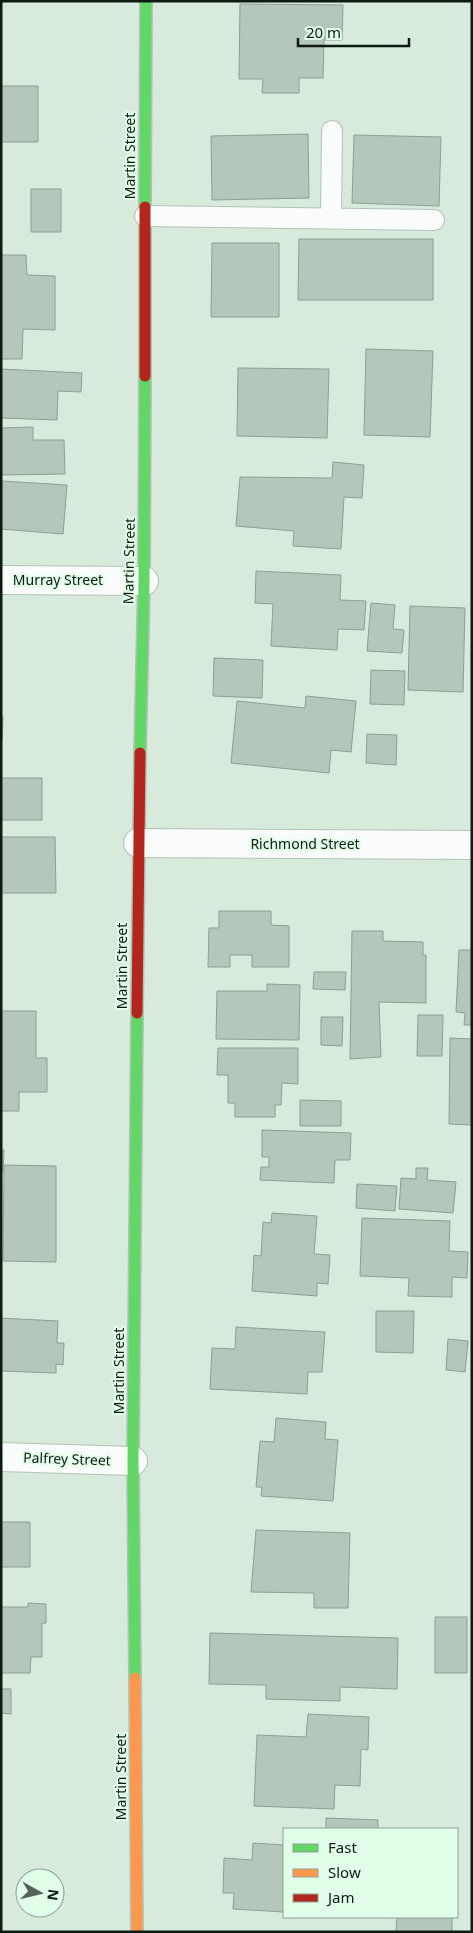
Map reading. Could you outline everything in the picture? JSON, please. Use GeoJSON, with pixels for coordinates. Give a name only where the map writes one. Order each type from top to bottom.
{"type":"FeatureCollection","features":[{"type":"Feature","properties":{"kind":"street","name":"Martin Street"},"geometry":{"type":"LineString","coordinates":[[137,1932],[133,1461],[138,843],[144,581],[146,1]]}},
{"type":"Feature","properties":{"kind":"street","name":"Murray Street"},"geometry":{"type":"LineString","coordinates":[[1,580],[144,581]]}},
{"type":"Feature","properties":{"kind":"street","name":"Richmond Street"},"geometry":{"type":"LineString","coordinates":[[138,843],[472,845]]}},
{"type":"Feature","properties":{"kind":"street","name":"Palfrey Street"},"geometry":{"type":"LineString","coordinates":[[1,1457],[133,1461]]}},
{"type":"Feature","properties":{"kind":"lane"},"geometry":{"type":"LineString","coordinates":[[331,217],[332,131]]}},
{"type":"Feature","properties":{"kind":"lane"},"geometry":{"type":"LineString","coordinates":[[145,216],[331,217],[434,220]]}},
{"type":"Feature","properties":{"kind":"building"},"geometry":{"type":"Polygon","coordinates":[[[240,4],[343,5],[342,40],[324,40],[323,78],[299,78],[299,93],[262,93],[263,79],[239,79],[240,4]]]}},
{"type":"Feature","properties":{"kind":"building"},"geometry":{"type":"Polygon","coordinates":[[[1,86],[38,86],[38,142],[1,142],[1,86]]]}},
{"type":"Feature","properties":{"kind":"building"},"geometry":{"type":"Polygon","coordinates":[[[308,134],[309,198],[212,200],[211,136],[308,134]]]}},
{"type":"Feature","properties":{"kind":"building"},"geometry":{"type":"Polygon","coordinates":[[[354,135],[441,137],[439,206],[352,203],[354,135]]]}},
{"type":"Feature","properties":{"kind":"building"},"geometry":{"type":"Polygon","coordinates":[[[31,189],[61,189],[61,232],[31,232],[31,189]]]}},
{"type":"Feature","properties":{"kind":"building"},"geometry":{"type":"Polygon","coordinates":[[[299,239],[433,239],[433,300],[298,300],[299,239]]]}},
{"type":"Feature","properties":{"kind":"building"},"geometry":{"type":"Polygon","coordinates":[[[212,243],[279,243],[279,317],[211,317],[212,243]]]}},
{"type":"Feature","properties":{"kind":"building"},"geometry":{"type":"Polygon","coordinates":[[[1,255],[26,255],[27,275],[55,276],[55,330],[23,329],[22,359],[1,359],[1,255]]]}},
{"type":"Feature","properties":{"kind":"building"},"geometry":{"type":"Polygon","coordinates":[[[366,349],[433,351],[430,437],[364,435],[366,349]]]}},
{"type":"Feature","properties":{"kind":"building"},"geometry":{"type":"Polygon","coordinates":[[[238,368],[329,369],[327,438],[237,436],[238,368]]]}},
{"type":"Feature","properties":{"kind":"building"},"geometry":{"type":"Polygon","coordinates":[[[1,369],[82,373],[81,392],[58,391],[57,420],[1,418],[1,369]]]}},
{"type":"Feature","properties":{"kind":"building"},"geometry":{"type":"Polygon","coordinates":[[[33,427],[33,440],[64,440],[65,474],[1,475],[1,428],[33,427]]]}},
{"type":"Feature","properties":{"kind":"building"},"geometry":{"type":"Polygon","coordinates":[[[333,462],[364,465],[362,498],[344,497],[341,549],[293,546],[294,531],[236,526],[240,477],[332,478],[333,462]]]}},
{"type":"Feature","properties":{"kind":"building"},"geometry":{"type":"Polygon","coordinates":[[[1,481],[67,485],[63,534],[1,529],[1,481]]]}},
{"type":"Feature","properties":{"kind":"building"},"geometry":{"type":"Polygon","coordinates":[[[256,571],[341,575],[340,600],[366,601],[364,630],[338,629],[337,650],[271,646],[273,604],[255,603],[256,571]]]}},
{"type":"Feature","properties":{"kind":"building"},"geometry":{"type":"Polygon","coordinates":[[[371,603],[395,605],[393,629],[404,630],[402,653],[367,651],[371,603]]]}},
{"type":"Feature","properties":{"kind":"building"},"geometry":{"type":"Polygon","coordinates":[[[410,606],[465,608],[463,692],[408,690],[410,606]]]}},
{"type":"Feature","properties":{"kind":"building"},"geometry":{"type":"Polygon","coordinates":[[[214,658],[263,660],[262,698],[213,696],[214,658]]]}},
{"type":"Feature","properties":{"kind":"building"},"geometry":{"type":"Polygon","coordinates":[[[371,670],[405,671],[404,705],[370,704],[371,670]]]}},
{"type":"Feature","properties":{"kind":"building"},"geometry":{"type":"Polygon","coordinates":[[[306,696],[356,701],[351,752],[331,750],[329,773],[231,763],[237,701],[305,708],[306,696]]]}},
{"type":"Feature","properties":{"kind":"building"},"geometry":{"type":"Polygon","coordinates":[[[1,717],[3,717],[2,741],[1,741],[1,717]]]}},
{"type":"Feature","properties":{"kind":"building"},"geometry":{"type":"Polygon","coordinates":[[[367,734],[397,735],[396,765],[366,763],[367,734]]]}},
{"type":"Feature","properties":{"kind":"building"},"geometry":{"type":"Polygon","coordinates":[[[1,778],[42,778],[42,820],[1,820],[1,778]]]}},
{"type":"Feature","properties":{"kind":"building"},"geometry":{"type":"Polygon","coordinates":[[[1,837],[55,837],[56,893],[1,893],[1,837]]]}},
{"type":"Feature","properties":{"kind":"building"},"geometry":{"type":"Polygon","coordinates":[[[219,911],[271,911],[271,925],[289,926],[289,967],[252,967],[252,955],[230,955],[230,967],[208,967],[209,928],[219,928],[219,911]]]}},
{"type":"Feature","properties":{"kind":"building"},"geometry":{"type":"Polygon","coordinates":[[[352,931],[383,931],[383,941],[423,942],[423,955],[426,955],[426,1003],[379,1002],[381,1057],[350,1059],[352,931]]]}},
{"type":"Feature","properties":{"kind":"building"},"geometry":{"type":"Polygon","coordinates":[[[459,950],[472,950],[472,1025],[464,1025],[465,1013],[456,1012],[459,950]]]}},
{"type":"Feature","properties":{"kind":"building"},"geometry":{"type":"Polygon","coordinates":[[[314,972],[346,972],[345,990],[313,989],[314,972]]]}},
{"type":"Feature","properties":{"kind":"building"},"geometry":{"type":"Polygon","coordinates":[[[267,984],[300,985],[299,1040],[216,1039],[217,991],[267,991],[267,984]]]}},
{"type":"Feature","properties":{"kind":"building"},"geometry":{"type":"Polygon","coordinates":[[[1,1011],[36,1011],[36,1058],[47,1058],[47,1092],[19,1092],[19,1111],[1,1111],[1,1011]]]}},
{"type":"Feature","properties":{"kind":"building"},"geometry":{"type":"Polygon","coordinates":[[[418,1015],[443,1015],[442,1056],[417,1056],[418,1015]]]}},
{"type":"Feature","properties":{"kind":"building"},"geometry":{"type":"Polygon","coordinates":[[[321,1017],[343,1017],[342,1046],[321,1045],[321,1017]]]}},
{"type":"Feature","properties":{"kind":"building"},"geometry":{"type":"Polygon","coordinates":[[[450,1038],[472,1039],[472,1125],[449,1124],[450,1038]]]}},
{"type":"Feature","properties":{"kind":"building"},"geometry":{"type":"Polygon","coordinates":[[[218,1048],[298,1048],[298,1084],[282,1083],[281,1105],[275,1105],[275,1117],[235,1117],[235,1103],[228,1103],[228,1075],[217,1075],[218,1048]]]}},
{"type":"Feature","properties":{"kind":"building"},"geometry":{"type":"Polygon","coordinates":[[[300,1100],[341,1101],[341,1126],[300,1126],[300,1100]]]}},
{"type":"Feature","properties":{"kind":"building"},"geometry":{"type":"Polygon","coordinates":[[[262,1130],[351,1133],[350,1160],[335,1160],[334,1183],[260,1180],[261,1167],[269,1167],[269,1157],[262,1157],[262,1130]]]}},
{"type":"Feature","properties":{"kind":"building"},"geometry":{"type":"Polygon","coordinates":[[[1,1150],[4,1150],[3,1171],[1,1171],[1,1150]]]}},
{"type":"Feature","properties":{"kind":"building"},"geometry":{"type":"Polygon","coordinates":[[[4,1165],[56,1166],[56,1262],[3,1261],[4,1165]]]}},
{"type":"Feature","properties":{"kind":"building"},"geometry":{"type":"Polygon","coordinates":[[[416,1168],[428,1168],[427,1180],[456,1182],[453,1213],[399,1209],[401,1178],[416,1179],[416,1168]]]}},
{"type":"Feature","properties":{"kind":"building"},"geometry":{"type":"Polygon","coordinates":[[[357,1184],[397,1186],[395,1211],[356,1208],[357,1184]]]}},
{"type":"Feature","properties":{"kind":"building"},"geometry":{"type":"Polygon","coordinates":[[[272,1213],[317,1216],[314,1254],[330,1255],[328,1284],[317,1283],[317,1296],[252,1291],[254,1255],[261,1256],[263,1222],[271,1223],[272,1213]]]}},
{"type":"Feature","properties":{"kind":"building"},"geometry":{"type":"Polygon","coordinates":[[[362,1218],[450,1221],[449,1251],[468,1252],[467,1278],[452,1277],[452,1297],[408,1296],[409,1278],[360,1276],[362,1218]]]}},
{"type":"Feature","properties":{"kind":"building"},"geometry":{"type":"Polygon","coordinates":[[[376,1311],[414,1311],[413,1353],[376,1352],[376,1311]]]}},
{"type":"Feature","properties":{"kind":"building"},"geometry":{"type":"Polygon","coordinates":[[[1,1318],[58,1321],[57,1343],[64,1343],[63,1365],[56,1364],[56,1373],[1,1371],[1,1318]]]}},
{"type":"Feature","properties":{"kind":"building"},"geometry":{"type":"Polygon","coordinates":[[[236,1327],[325,1332],[322,1372],[308,1372],[307,1394],[210,1389],[212,1348],[235,1349],[236,1327]]]}},
{"type":"Feature","properties":{"kind":"building"},"geometry":{"type":"Polygon","coordinates":[[[448,1339],[468,1341],[465,1372],[446,1370],[448,1339]]]}},
{"type":"Feature","properties":{"kind":"building"},"geometry":{"type":"Polygon","coordinates":[[[276,1418],[326,1422],[325,1439],[338,1440],[333,1501],[261,1496],[262,1487],[256,1487],[260,1441],[274,1442],[276,1418]]]}},
{"type":"Feature","properties":{"kind":"building"},"geometry":{"type":"Polygon","coordinates":[[[1,1522],[30,1522],[30,1567],[1,1567],[1,1522]]]}},
{"type":"Feature","properties":{"kind":"building"},"geometry":{"type":"Polygon","coordinates":[[[256,1530],[350,1533],[348,1608],[314,1608],[314,1593],[251,1592],[256,1530]]]}},
{"type":"Feature","properties":{"kind":"building"},"geometry":{"type":"Polygon","coordinates":[[[28,1603],[46,1604],[46,1623],[42,1623],[42,1657],[31,1657],[30,1673],[1,1673],[1,1607],[28,1607],[28,1603]]]}},
{"type":"Feature","properties":{"kind":"building"},"geometry":{"type":"Polygon","coordinates":[[[435,1617],[467,1617],[467,1673],[435,1673],[435,1617]]]}},
{"type":"Feature","properties":{"kind":"building"},"geometry":{"type":"Polygon","coordinates":[[[210,1633],[398,1638],[397,1689],[340,1687],[340,1701],[266,1699],[266,1685],[209,1684],[210,1633]]]}},
{"type":"Feature","properties":{"kind":"building"},"geometry":{"type":"Polygon","coordinates":[[[1,1689],[11,1689],[11,1714],[1,1713],[1,1689]]]}},
{"type":"Feature","properties":{"kind":"building"},"geometry":{"type":"Polygon","coordinates":[[[308,1714],[369,1717],[368,1750],[361,1749],[360,1786],[335,1785],[334,1809],[254,1806],[257,1735],[306,1737],[308,1714]]]}},
{"type":"Feature","properties":{"kind":"building"},"geometry":{"type":"Polygon","coordinates":[[[326,1818],[378,1820],[378,1828],[326,1828],[326,1818]]]}},
{"type":"Feature","properties":{"kind":"building"},"geometry":{"type":"Polygon","coordinates":[[[253,1843],[283,1845],[283,1912],[233,1909],[234,1893],[223,1893],[224,1858],[252,1860],[253,1843]]]}},
{"type":"Feature","properties":{"kind":"building"},"geometry":{"type":"Polygon","coordinates":[[[397,1918],[452,1918],[452,1932],[396,1932],[397,1918]]]}},
{"type":"Feature","properties":{"kind":"traffic: fast"},"geometry":{"type":"LineString","coordinates":[[145,207],[146,1]]}},
{"type":"Feature","properties":{"kind":"traffic: fast"},"geometry":{"type":"LineString","coordinates":[[140,753],[144,581],[145,376]]}},
{"type":"Feature","properties":{"kind":"traffic: fast"},"geometry":{"type":"LineString","coordinates":[[135,1678],[133,1461],[137,1013]]}},
{"type":"Feature","properties":{"kind":"traffic: slow"},"geometry":{"type":"LineString","coordinates":[[135,1678],[137,1932]]}},
{"type":"Feature","properties":{"kind":"traffic: jam"},"geometry":{"type":"LineString","coordinates":[[145,207],[145,376]]}},
{"type":"Feature","properties":{"kind":"traffic: jam"},"geometry":{"type":"LineString","coordinates":[[137,1013],[140,753]]}}]}
